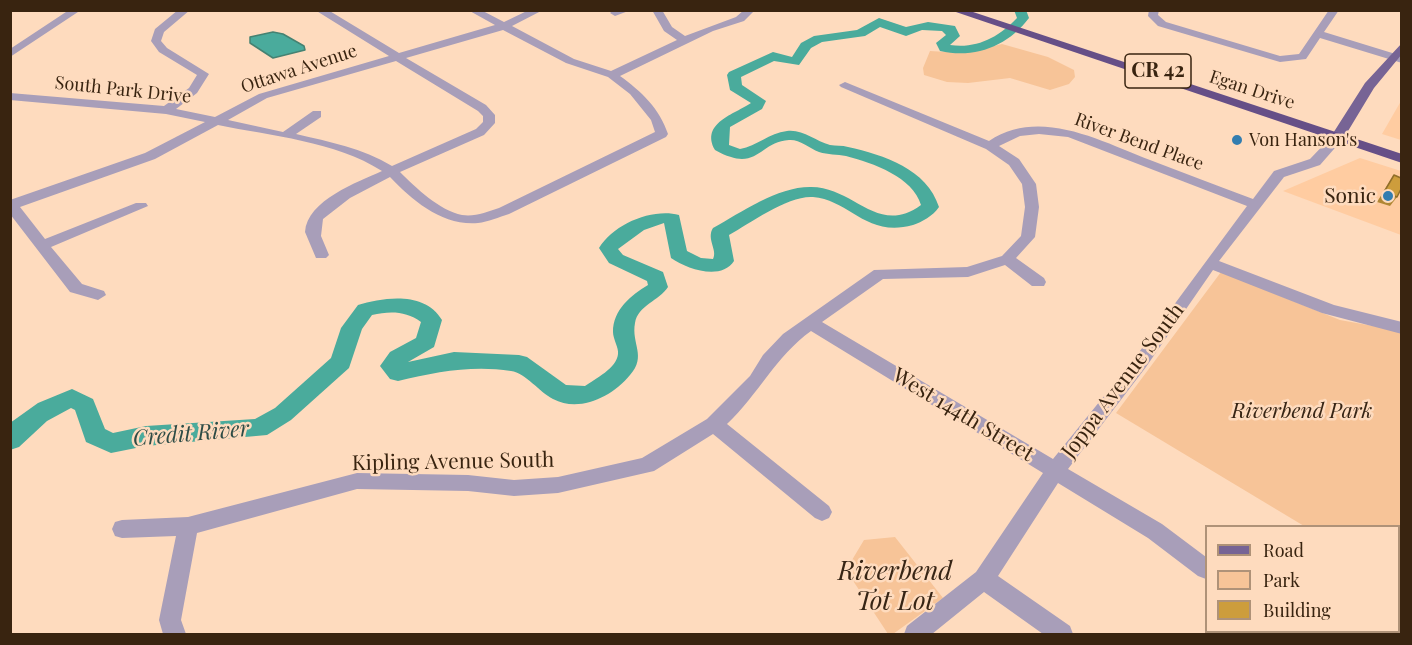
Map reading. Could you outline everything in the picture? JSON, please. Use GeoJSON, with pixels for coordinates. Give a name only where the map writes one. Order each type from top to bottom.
{"type":"FeatureCollection","features":[{"type":"Feature","properties":{"kind":"highway","name":"Egan Drive"},"geometry":{"type":"LineString","coordinates":[[955,10],[1340,134],[1401,150]]}},
{"type":"Feature","properties":{"kind":"highway","name":"Egan Drive"},"geometry":{"type":"LineString","coordinates":[[975,10],[1340,134],[1401,159]]}},
{"type":"Feature","properties":{"kind":"main road"},"geometry":{"type":"LineString","coordinates":[[1340,134],[1369,86],[1397,59],[1401,46]]}},
{"type":"Feature","properties":{"kind":"street"},"geometry":{"type":"LineString","coordinates":[[10,54],[76,10]]}},
{"type":"Feature","properties":{"kind":"street"},"geometry":{"type":"LineString","coordinates":[[166,110],[200,84],[203,74],[163,50],[156,41],[159,31],[185,10]]}},
{"type":"Feature","properties":{"kind":"street"},"geometry":{"type":"LineString","coordinates":[[320,10],[482,108],[489,115],[489,123],[480,132],[338,199],[316,217],[312,236],[321,255]]}},
{"type":"Feature","properties":{"kind":"street"},"geometry":{"type":"LineString","coordinates":[[473,10],[570,61],[612,75],[684,40],[750,12]]}},
{"type":"Feature","properties":{"kind":"street","name":"Ottawa Avenue"},"geometry":{"type":"LineString","coordinates":[[11,205],[150,156],[263,96],[504,26],[538,10]]}},
{"type":"Feature","properties":{"kind":"street"},"geometry":{"type":"LineString","coordinates":[[615,12],[626,10]]}},
{"type":"Feature","properties":{"kind":"street"},"geometry":{"type":"LineString","coordinates":[[657,10],[668,29],[684,40]]}},
{"type":"Feature","properties":{"kind":"street"},"geometry":{"type":"LineString","coordinates":[[1154,10],[1153,16],[1162,24],[1280,59],[1302,57],[1334,10]]}},
{"type":"Feature","properties":{"kind":"street"},"geometry":{"type":"LineString","coordinates":[[1318,34],[1397,59]]}},
{"type":"Feature","properties":{"kind":"street","name":"South Park Drive"},"geometry":{"type":"LineString","coordinates":[[17,97],[166,110],[342,148],[372,159],[393,172],[417,197],[458,219],[478,219],[504,211],[593,166],[630,152],[662,134],[657,119],[634,92],[612,75]]}},
{"type":"Feature","properties":{"kind":"street"},"geometry":{"type":"LineString","coordinates":[[845,85],[990,146]]}},
{"type":"Feature","properties":{"kind":"street"},"geometry":{"type":"LineString","coordinates":[[10,105],[17,97]]}},
{"type":"Feature","properties":{"kind":"street"},"geometry":{"type":"LineString","coordinates":[[285,136],[317,114]]}},
{"type":"Feature","properties":{"kind":"street","name":"River Bend Place"},"geometry":{"type":"LineString","coordinates":[[990,146],[1015,131],[1039,129],[1071,134],[1254,204]]}},
{"type":"Feature","properties":{"kind":"street","name":"Joppa Avenue South"},"geometry":{"type":"LineString","coordinates":[[915,634],[984,579],[1055,471],[1140,363],[1210,263],[1279,174],[1293,167],[1315,162],[1340,134]]}},
{"type":"Feature","properties":{"kind":"street","name":"Kipling Avenue South"},"geometry":{"type":"LineString","coordinates":[[122,529],[188,526],[357,481],[468,483],[514,488],[558,484],[647,465],[714,424],[756,381],[769,359],[809,322],[879,274],[968,272],[1007,259],[1028,237],[1032,207],[1029,184],[1014,162],[990,146]]}},
{"type":"Feature","properties":{"kind":"street"},"geometry":{"type":"LineString","coordinates":[[11,205],[76,288],[98,295]]}},
{"type":"Feature","properties":{"kind":"street"},"geometry":{"type":"LineString","coordinates":[[42,245],[141,206]]}},
{"type":"Feature","properties":{"kind":"street"},"geometry":{"type":"LineString","coordinates":[[1007,259],[1038,282]]}},
{"type":"Feature","properties":{"kind":"street"},"geometry":{"type":"LineString","coordinates":[[1210,263],[1325,310],[1401,328]]}},
{"type":"Feature","properties":{"kind":"street","name":"West 144th Street"},"geometry":{"type":"LineString","coordinates":[[809,322],[1155,531],[1205,568]]}},
{"type":"Feature","properties":{"kind":"street"},"geometry":{"type":"LineString","coordinates":[[714,424],[822,512]]}},
{"type":"Feature","properties":{"kind":"street"},"geometry":{"type":"LineString","coordinates":[[174,634],[170,620],[188,526]]}},
{"type":"Feature","properties":{"kind":"street"},"geometry":{"type":"LineString","coordinates":[[984,579],[1062,634]]}},
{"type":"Feature","properties":{"kind":"shaded area"},"geometry":{"type":"Polygon","coordinates":[[[1401,101],[1401,140],[1382,134],[1401,101]]]}},
{"type":"Feature","properties":{"kind":"shaded area"},"geometry":{"type":"Polygon","coordinates":[[[1360,158],[1401,171],[1401,235],[1283,191],[1360,158]]]}},
{"type":"Feature","properties":{"kind":"green space"},"geometry":{"type":"Polygon","coordinates":[[[1002,44],[1048,57],[1074,70],[1075,77],[1069,84],[1050,90],[1010,78],[968,83],[947,82],[924,75],[923,68],[930,51],[964,53],[1002,44]]]}},
{"type":"Feature","properties":{"kind":"green space","name":"Riverbend Park"},"geometry":{"type":"Polygon","coordinates":[[[1221,272],[1340,320],[1401,331],[1401,585],[1400,525],[1302,525],[1116,413],[1221,272]]]}},
{"type":"Feature","properties":{"kind":"green space","name":"Riverbend Tot Lot"},"geometry":{"type":"Polygon","coordinates":[[[895,537],[943,598],[893,634],[888,634],[846,570],[864,540],[895,537]]]}},
{"type":"Feature","properties":{"kind":"water"},"geometry":{"type":"Polygon","coordinates":[[[273,32],[283,34],[304,46],[305,50],[273,58],[250,43],[250,37],[273,32]]]}},
{"type":"Feature","properties":{"kind":"building"},"geometry":{"type":"Polygon","coordinates":[[[1394,175],[1401,178],[1401,189],[1397,197],[1384,192],[1394,175]]]}},
{"type":"Feature","properties":{"kind":"waterway","name":"Credit River"},"geometry":{"type":"LineString","coordinates":[[10,440],[38,414],[72,398],[85,405],[95,435],[111,443],[146,436],[259,428],[283,414],[341,362],[352,328],[365,310],[391,305],[408,307],[432,320],[426,342],[398,358],[391,366],[398,373],[454,360],[519,363],[561,393],[589,395],[622,370],[629,354],[624,331],[627,314],[632,307],[658,287],[656,277],[616,259],[608,248],[638,226],[655,219],[673,219],[678,254],[694,263],[713,265],[724,261],[720,232],[793,195],[814,192],[828,196],[884,222],[899,223],[914,219],[930,207],[918,183],[899,171],[853,153],[829,150],[798,136],[779,137],[748,153],[731,153],[721,147],[720,135],[723,125],[757,106],[759,101],[735,87],[734,75],[773,56],[794,62],[806,46],[819,39],[860,33],[879,22],[906,32],[922,26],[944,27],[950,29],[953,36],[943,43],[945,48],[956,50],[978,48],[998,40],[1016,26],[1023,18],[1020,10]]}},
{"type":"Feature","properties":{"kind":"place","name":"Von Hanson's"},"geometry":{"type":"Point","coordinates":[1237,140]}},
{"type":"Feature","properties":{"kind":"place","name":"Sonic"},"geometry":{"type":"Point","coordinates":[1388,196]}}]}
